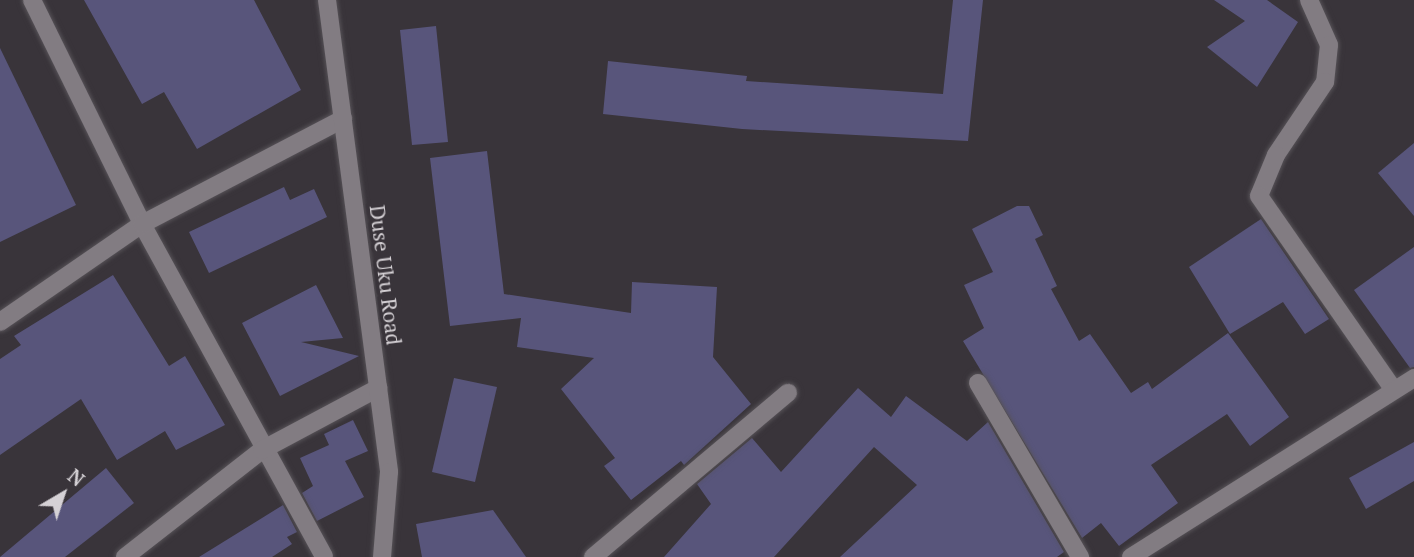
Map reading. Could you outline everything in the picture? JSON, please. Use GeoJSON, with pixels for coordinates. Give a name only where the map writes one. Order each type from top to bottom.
{"type":"FeatureCollection","features":[{"type":"Feature","properties":{"kind":"street"},"geometry":{"type":"LineString","coordinates":[[32,0],[142,224],[262,450],[324,557]]}},
{"type":"Feature","properties":{"kind":"street","name":"Duse Uku Road"},"geometry":{"type":"LineString","coordinates":[[327,0],[389,472],[382,557]]}},
{"type":"Feature","properties":{"kind":"street"},"geometry":{"type":"LineString","coordinates":[[1294,0],[1310,4],[1329,45],[1325,82],[1276,155],[1259,196],[1394,390]]}},
{"type":"Feature","properties":{"kind":"street"},"geometry":{"type":"LineString","coordinates":[[0,322],[142,224],[343,119]]}},
{"type":"Feature","properties":{"kind":"street"},"geometry":{"type":"LineString","coordinates":[[1130,557],[1414,377]]}},
{"type":"Feature","properties":{"kind":"street"},"geometry":{"type":"LineString","coordinates":[[978,383],[1080,557]]}},
{"type":"Feature","properties":{"kind":"street"},"geometry":{"type":"LineString","coordinates":[[125,557],[262,450],[378,388]]}},
{"type":"Feature","properties":{"kind":"street"},"geometry":{"type":"LineString","coordinates":[[593,557],[788,393]]}},
{"type":"Feature","properties":{"kind":"building"},"geometry":{"type":"Polygon","coordinates":[[[84,0],[254,0],[301,90],[197,149],[164,92],[142,104],[84,0]]]}},
{"type":"Feature","properties":{"kind":"building"},"geometry":{"type":"Polygon","coordinates":[[[953,0],[983,0],[968,141],[742,129],[603,114],[608,61],[747,76],[746,81],[943,94],[953,0]]]}},
{"type":"Feature","properties":{"kind":"building"},"geometry":{"type":"Polygon","coordinates":[[[1214,0],[1267,0],[1298,22],[1257,87],[1207,47],[1245,21],[1214,0]]]}},
{"type":"Feature","properties":{"kind":"building"},"geometry":{"type":"Polygon","coordinates":[[[436,26],[448,142],[412,145],[400,30],[436,26]]]}},
{"type":"Feature","properties":{"kind":"building"},"geometry":{"type":"Polygon","coordinates":[[[0,48],[76,205],[0,242],[0,48]]]}},
{"type":"Feature","properties":{"kind":"building"},"geometry":{"type":"Polygon","coordinates":[[[1414,143],[1414,216],[1378,173],[1414,143]]]}},
{"type":"Feature","properties":{"kind":"building"},"geometry":{"type":"Polygon","coordinates":[[[487,151],[504,294],[631,313],[632,282],[717,287],[713,357],[751,404],[684,465],[681,461],[631,500],[604,466],[615,458],[561,389],[594,358],[517,347],[521,318],[450,326],[430,158],[487,151]]]}},
{"type":"Feature","properties":{"kind":"building"},"geometry":{"type":"Polygon","coordinates":[[[284,187],[290,200],[314,189],[327,217],[209,273],[189,232],[284,187]]]}},
{"type":"Feature","properties":{"kind":"building"},"geometry":{"type":"Polygon","coordinates":[[[1017,206],[1029,206],[1043,235],[1035,239],[1057,286],[1051,289],[1079,341],[1090,334],[1131,393],[1148,382],[1152,389],[1228,333],[1289,417],[1250,446],[1227,414],[1151,465],[1178,503],[1119,546],[1101,523],[1082,538],[963,341],[984,328],[964,285],[993,272],[972,229],[1017,206]]]}},
{"type":"Feature","properties":{"kind":"building"},"geometry":{"type":"Polygon","coordinates":[[[1261,219],[1329,319],[1305,334],[1283,302],[1230,334],[1189,267],[1261,219]]]}},
{"type":"Feature","properties":{"kind":"building"},"geometry":{"type":"Polygon","coordinates":[[[1414,247],[1414,367],[1410,368],[1354,290],[1414,247]]]}},
{"type":"Feature","properties":{"kind":"building"},"geometry":{"type":"Polygon","coordinates":[[[113,275],[169,366],[185,356],[225,425],[176,450],[165,431],[117,460],[81,399],[0,455],[0,359],[21,345],[14,336],[113,275]]]}},
{"type":"Feature","properties":{"kind":"building"},"geometry":{"type":"Polygon","coordinates":[[[316,285],[343,338],[301,342],[359,356],[280,396],[242,323],[316,285]]]}},
{"type":"Feature","properties":{"kind":"building"},"geometry":{"type":"Polygon","coordinates":[[[454,378],[497,387],[475,482],[432,472],[454,378]]]}},
{"type":"Feature","properties":{"kind":"building"},"geometry":{"type":"Polygon","coordinates":[[[858,388],[891,417],[906,396],[967,441],[988,422],[1064,552],[1057,557],[840,557],[917,485],[874,447],[774,557],[664,557],[711,504],[697,484],[752,438],[781,472],[858,388]]]}},
{"type":"Feature","properties":{"kind":"building"},"geometry":{"type":"Polygon","coordinates":[[[353,420],[368,451],[345,461],[364,497],[317,521],[302,493],[313,486],[300,458],[329,445],[324,434],[353,420]]]}},
{"type":"Feature","properties":{"kind":"building"},"geometry":{"type":"Polygon","coordinates":[[[1414,442],[1414,481],[1366,509],[1349,478],[1414,442]]]}},
{"type":"Feature","properties":{"kind":"building"},"geometry":{"type":"Polygon","coordinates":[[[106,468],[134,503],[65,557],[0,557],[106,468]]]}},
{"type":"Feature","properties":{"kind":"building"},"geometry":{"type":"Polygon","coordinates":[[[283,505],[297,532],[287,537],[292,544],[272,557],[199,557],[283,505]]]}},
{"type":"Feature","properties":{"kind":"building"},"geometry":{"type":"Polygon","coordinates":[[[493,510],[526,557],[422,557],[416,524],[493,510]]]}}]}
